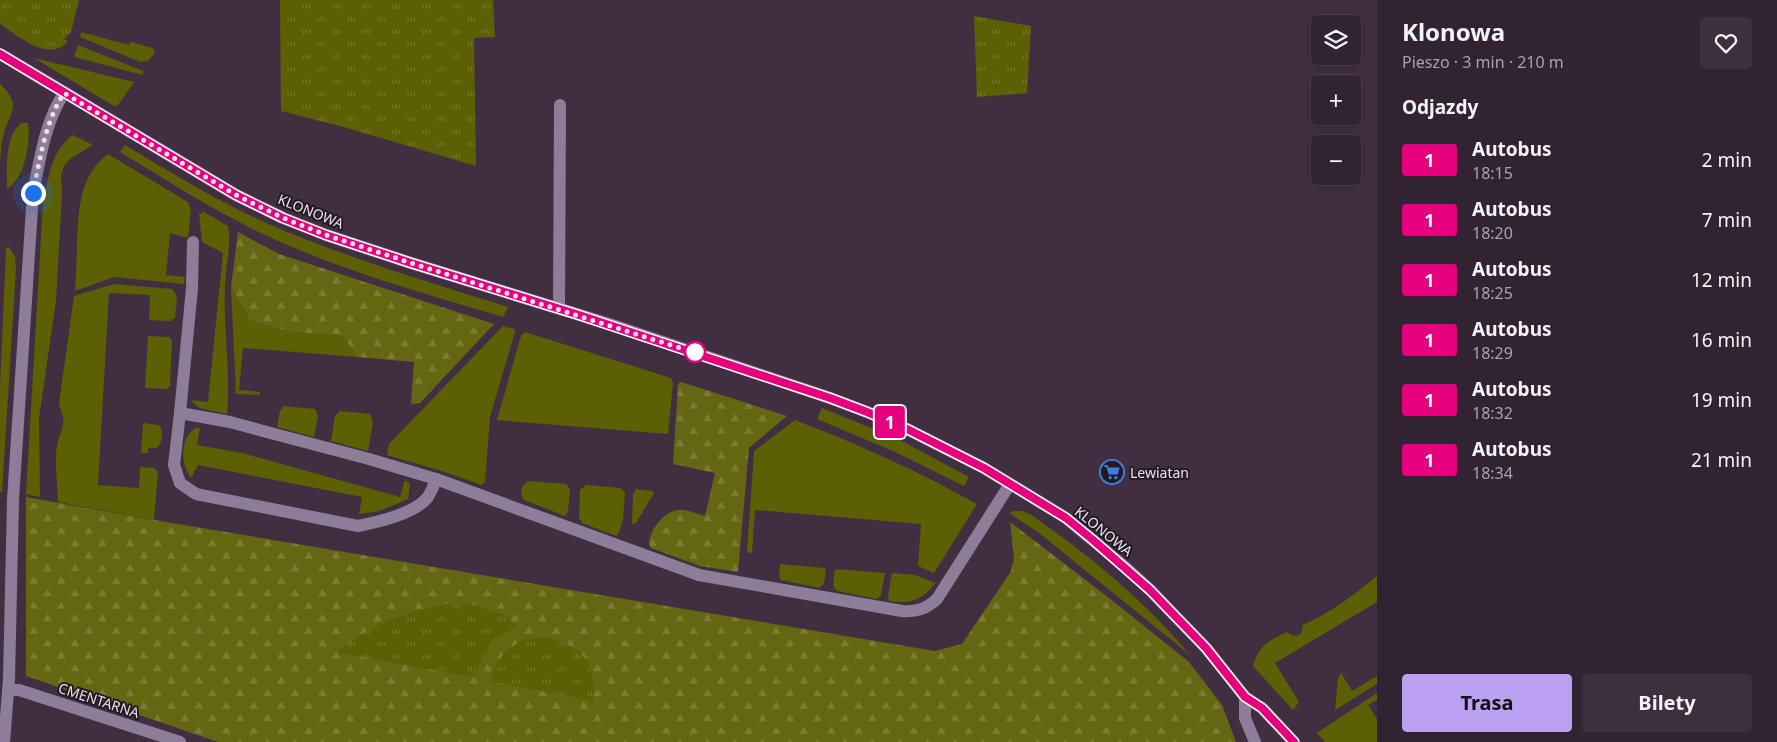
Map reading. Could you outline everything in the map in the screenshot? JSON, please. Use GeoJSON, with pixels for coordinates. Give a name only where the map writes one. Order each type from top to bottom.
{"type":"FeatureCollection","features":[{"type":"Feature","properties":{"kind":"street","name":"KLONOWA"},"geometry":{"type":"LineString","coordinates":[[0,54],[236,195],[283,218],[326,235],[718,360],[867,412],[984,468],[1066,518],[1150,590],[1206,648],[1245,697],[1262,708],[1294,742]]}},
{"type":"Feature","properties":{"kind":"street"},"geometry":{"type":"LineString","coordinates":[[4,742],[8,690],[13,500],[33,193],[50,123],[64,93]]}},
{"type":"Feature","properties":{"kind":"street"},"geometry":{"type":"LineString","coordinates":[[559,308],[560,105]]}},
{"type":"Feature","properties":{"kind":"street"},"geometry":{"type":"LineString","coordinates":[[193,242],[192,288],[174,465],[180,483],[196,494],[358,526],[384,520],[408,511],[427,498],[436,479]]}},
{"type":"Feature","properties":{"kind":"street"},"geometry":{"type":"LineString","coordinates":[[180,413],[230,422],[436,479],[699,575],[912,612],[929,606],[937,599],[1010,484]]}},
{"type":"Feature","properties":{"kind":"street","name":"CMENTARNA"},"geometry":{"type":"LineString","coordinates":[[8,690],[19,690],[180,742]]}},
{"type":"Feature","properties":{"kind":"street"},"geometry":{"type":"LineString","coordinates":[[1245,697],[1245,718],[1255,742]]}},
{"type":"Feature","properties":{"kind":"green space"},"geometry":{"type":"Polygon","coordinates":[[[0,0],[79,0],[71,32],[58,46],[41,44],[27,39],[0,20],[0,0]]]}},
{"type":"Feature","properties":{"kind":"green space"},"geometry":{"type":"Polygon","coordinates":[[[280,0],[493,0],[495,37],[474,38],[476,166],[340,126],[281,111],[280,0]]]}},
{"type":"Feature","properties":{"kind":"green space"},"geometry":{"type":"Polygon","coordinates":[[[0,4],[32,24],[68,41],[52,50],[33,45],[0,24],[0,4]]]}},
{"type":"Feature","properties":{"kind":"green space"},"geometry":{"type":"Polygon","coordinates":[[[974,16],[1031,26],[1027,93],[977,97],[974,16]]]}},
{"type":"Feature","properties":{"kind":"green space"},"geometry":{"type":"Polygon","coordinates":[[[81,32],[129,45],[130,42],[153,48],[155,53],[148,61],[140,62],[80,37],[81,32]]]}},
{"type":"Feature","properties":{"kind":"green space"},"geometry":{"type":"Polygon","coordinates":[[[78,45],[143,71],[143,75],[74,57],[78,45]]]}},
{"type":"Feature","properties":{"kind":"green space"},"geometry":{"type":"Polygon","coordinates":[[[34,58],[134,82],[118,105],[114,106],[34,58]]]}},
{"type":"Feature","properties":{"kind":"green space"},"geometry":{"type":"Polygon","coordinates":[[[0,84],[11,97],[13,107],[3,137],[0,165],[0,84]]]}},
{"type":"Feature","properties":{"kind":"green space"},"geometry":{"type":"Polygon","coordinates":[[[22,123],[28,123],[29,131],[25,159],[18,177],[7,189],[9,144],[16,128],[22,123]]]}},
{"type":"Feature","properties":{"kind":"green space"},"geometry":{"type":"Polygon","coordinates":[[[73,135],[93,145],[70,159],[64,166],[61,175],[62,194],[56,301],[39,418],[40,497],[26,494],[43,203],[52,165],[60,148],[73,135]]]}},
{"type":"Feature","properties":{"kind":"green space"},"geometry":{"type":"Polygon","coordinates":[[[125,145],[228,204],[294,235],[385,268],[508,307],[503,317],[388,282],[304,252],[256,231],[216,210],[120,152],[125,145]]]}},
{"type":"Feature","properties":{"kind":"green space"},"geometry":{"type":"Polygon","coordinates":[[[108,154],[188,202],[191,210],[188,238],[170,233],[166,275],[185,277],[184,284],[114,277],[75,291],[80,204],[86,182],[99,162],[108,154]]]}},
{"type":"Feature","properties":{"kind":"green space"},"geometry":{"type":"Polygon","coordinates":[[[204,212],[228,226],[229,234],[225,279],[227,414],[199,408],[191,400],[208,402],[223,253],[202,242],[199,214],[204,212]]]}},
{"type":"Feature","properties":{"kind":"green space"},"geometry":{"type":"Polygon","coordinates":[[[238,232],[279,254],[494,324],[420,403],[411,404],[414,362],[357,357],[343,336],[291,332],[250,321],[231,287],[238,232]]]}},
{"type":"Feature","properties":{"kind":"green space"},"geometry":{"type":"Polygon","coordinates":[[[8,246],[15,256],[16,269],[2,492],[0,492],[0,387],[6,249],[8,246]]]}},
{"type":"Feature","properties":{"kind":"green space"},"geometry":{"type":"Polygon","coordinates":[[[114,284],[172,289],[177,296],[175,318],[170,321],[149,320],[150,295],[109,293],[98,485],[139,488],[140,467],[154,468],[158,472],[154,520],[58,502],[56,452],[63,426],[62,412],[59,404],[74,296],[114,284]]]}},
{"type":"Feature","properties":{"kind":"green space"},"geometry":{"type":"Polygon","coordinates":[[[231,287],[250,321],[291,332],[343,336],[357,357],[243,348],[239,390],[260,392],[260,395],[236,394],[231,287]]]}},
{"type":"Feature","properties":{"kind":"green space"},"geometry":{"type":"Polygon","coordinates":[[[503,326],[514,329],[515,332],[490,417],[485,482],[482,485],[387,455],[389,444],[503,326]]]}},
{"type":"Feature","properties":{"kind":"green space"},"geometry":{"type":"Polygon","coordinates":[[[525,332],[671,378],[673,383],[668,434],[497,420],[521,336],[525,332]]]}},
{"type":"Feature","properties":{"kind":"green space"},"geometry":{"type":"Polygon","coordinates":[[[148,336],[170,337],[172,341],[170,386],[166,389],[145,388],[148,336]]]}},
{"type":"Feature","properties":{"kind":"green space"},"geometry":{"type":"Polygon","coordinates":[[[681,382],[787,416],[749,448],[738,572],[700,566],[651,548],[649,544],[658,522],[672,511],[684,510],[705,516],[715,473],[673,464],[678,384],[681,382]]]}},
{"type":"Feature","properties":{"kind":"green space"},"geometry":{"type":"Polygon","coordinates":[[[284,406],[315,409],[318,416],[314,437],[277,427],[280,411],[284,406]]]}},
{"type":"Feature","properties":{"kind":"green space"},"geometry":{"type":"Polygon","coordinates":[[[822,408],[898,439],[969,477],[964,486],[895,452],[817,419],[822,408]]]}},
{"type":"Feature","properties":{"kind":"green space"},"geometry":{"type":"Polygon","coordinates":[[[340,411],[370,414],[373,422],[368,451],[331,441],[335,416],[340,411]]]}},
{"type":"Feature","properties":{"kind":"green space"},"geometry":{"type":"Polygon","coordinates":[[[795,420],[888,459],[933,480],[977,504],[934,573],[918,566],[921,524],[755,510],[752,553],[747,552],[754,451],[795,420]]]}},
{"type":"Feature","properties":{"kind":"green space"},"geometry":{"type":"Polygon","coordinates":[[[143,423],[159,425],[162,431],[162,440],[159,446],[157,448],[148,448],[148,453],[141,453],[143,423]]]}},
{"type":"Feature","properties":{"kind":"green space"},"geometry":{"type":"Polygon","coordinates":[[[195,428],[200,428],[197,445],[242,453],[400,497],[405,480],[410,484],[408,499],[380,511],[359,514],[362,497],[198,465],[191,478],[185,466],[183,452],[186,438],[195,428]]]}},
{"type":"Feature","properties":{"kind":"green space"},"geometry":{"type":"Polygon","coordinates":[[[528,481],[566,484],[570,490],[568,512],[565,516],[524,500],[521,496],[522,487],[528,481]]]}},
{"type":"Feature","properties":{"kind":"green space"},"geometry":{"type":"Polygon","coordinates":[[[586,485],[621,488],[625,493],[623,520],[619,533],[616,536],[582,523],[579,518],[580,490],[586,485]]]}},
{"type":"Feature","properties":{"kind":"green space"},"geometry":{"type":"Polygon","coordinates":[[[636,489],[652,491],[654,493],[636,523],[632,524],[633,494],[636,489]]]}},
{"type":"Feature","properties":{"kind":"green space"},"geometry":{"type":"Polygon","coordinates":[[[26,497],[935,651],[962,644],[1011,571],[1014,558],[1010,522],[1189,662],[1222,705],[1236,742],[218,742],[26,676],[26,497]]]}},
{"type":"Feature","properties":{"kind":"green space"},"geometry":{"type":"Polygon","coordinates":[[[1014,511],[1030,514],[1115,579],[1154,616],[1190,655],[1039,533],[1009,513],[1014,511]]]}},
{"type":"Feature","properties":{"kind":"green space"},"geometry":{"type":"Polygon","coordinates":[[[780,564],[826,568],[824,584],[819,588],[781,580],[779,576],[780,564]]]}},
{"type":"Feature","properties":{"kind":"green space"},"geometry":{"type":"Polygon","coordinates":[[[835,569],[885,573],[881,595],[877,599],[837,591],[833,585],[835,569]]]}},
{"type":"Feature","properties":{"kind":"green space"},"geometry":{"type":"Polygon","coordinates":[[[892,573],[915,575],[936,583],[925,594],[915,600],[904,602],[889,601],[888,595],[892,573]]]}},
{"type":"Feature","properties":{"kind":"green space"},"geometry":{"type":"Polygon","coordinates":[[[1377,576],[1377,602],[1275,663],[1299,702],[1293,710],[1253,666],[1261,649],[1270,641],[1287,632],[1294,636],[1301,634],[1303,625],[1342,603],[1377,576]]]}},
{"type":"Feature","properties":{"kind":"green space"},"geometry":{"type":"Polygon","coordinates":[[[445,604],[474,605],[505,615],[517,627],[494,638],[472,677],[336,652],[374,627],[416,611],[445,604]]]}},
{"type":"Feature","properties":{"kind":"green space"},"geometry":{"type":"Polygon","coordinates":[[[546,637],[570,646],[585,658],[592,676],[593,701],[490,681],[495,665],[506,651],[522,640],[546,637]]]}},
{"type":"Feature","properties":{"kind":"green space"},"geometry":{"type":"Polygon","coordinates":[[[1341,673],[1352,691],[1377,676],[1377,684],[1335,710],[1338,678],[1341,673]]]}},
{"type":"Feature","properties":{"kind":"green space"},"geometry":{"type":"Polygon","coordinates":[[[1377,693],[1377,700],[1368,705],[1377,719],[1377,742],[1325,742],[1317,733],[1377,693]]]}},
{"type":"Feature","properties":{"kind":"bus line","name":"1"},"geometry":{"type":"LineString","coordinates":[[0,54],[236,195],[283,218],[326,235],[411,263],[576,314],[830,398],[907,429],[984,468],[1066,518],[1125,567],[1206,648],[1245,697],[1262,708],[1294,742]]}},
{"type":"Feature","properties":{"kind":"place","name":"Lewiatan"},"geometry":{"type":"Point","coordinates":[1112,472]}},
{"type":"Feature","properties":{"kind":"route"},"geometry":{"type":"LineString","coordinates":[[33,193],[50,123],[64,93],[236,195],[283,218],[326,235],[411,263],[559,308],[699,354],[695,352]]}}]}
